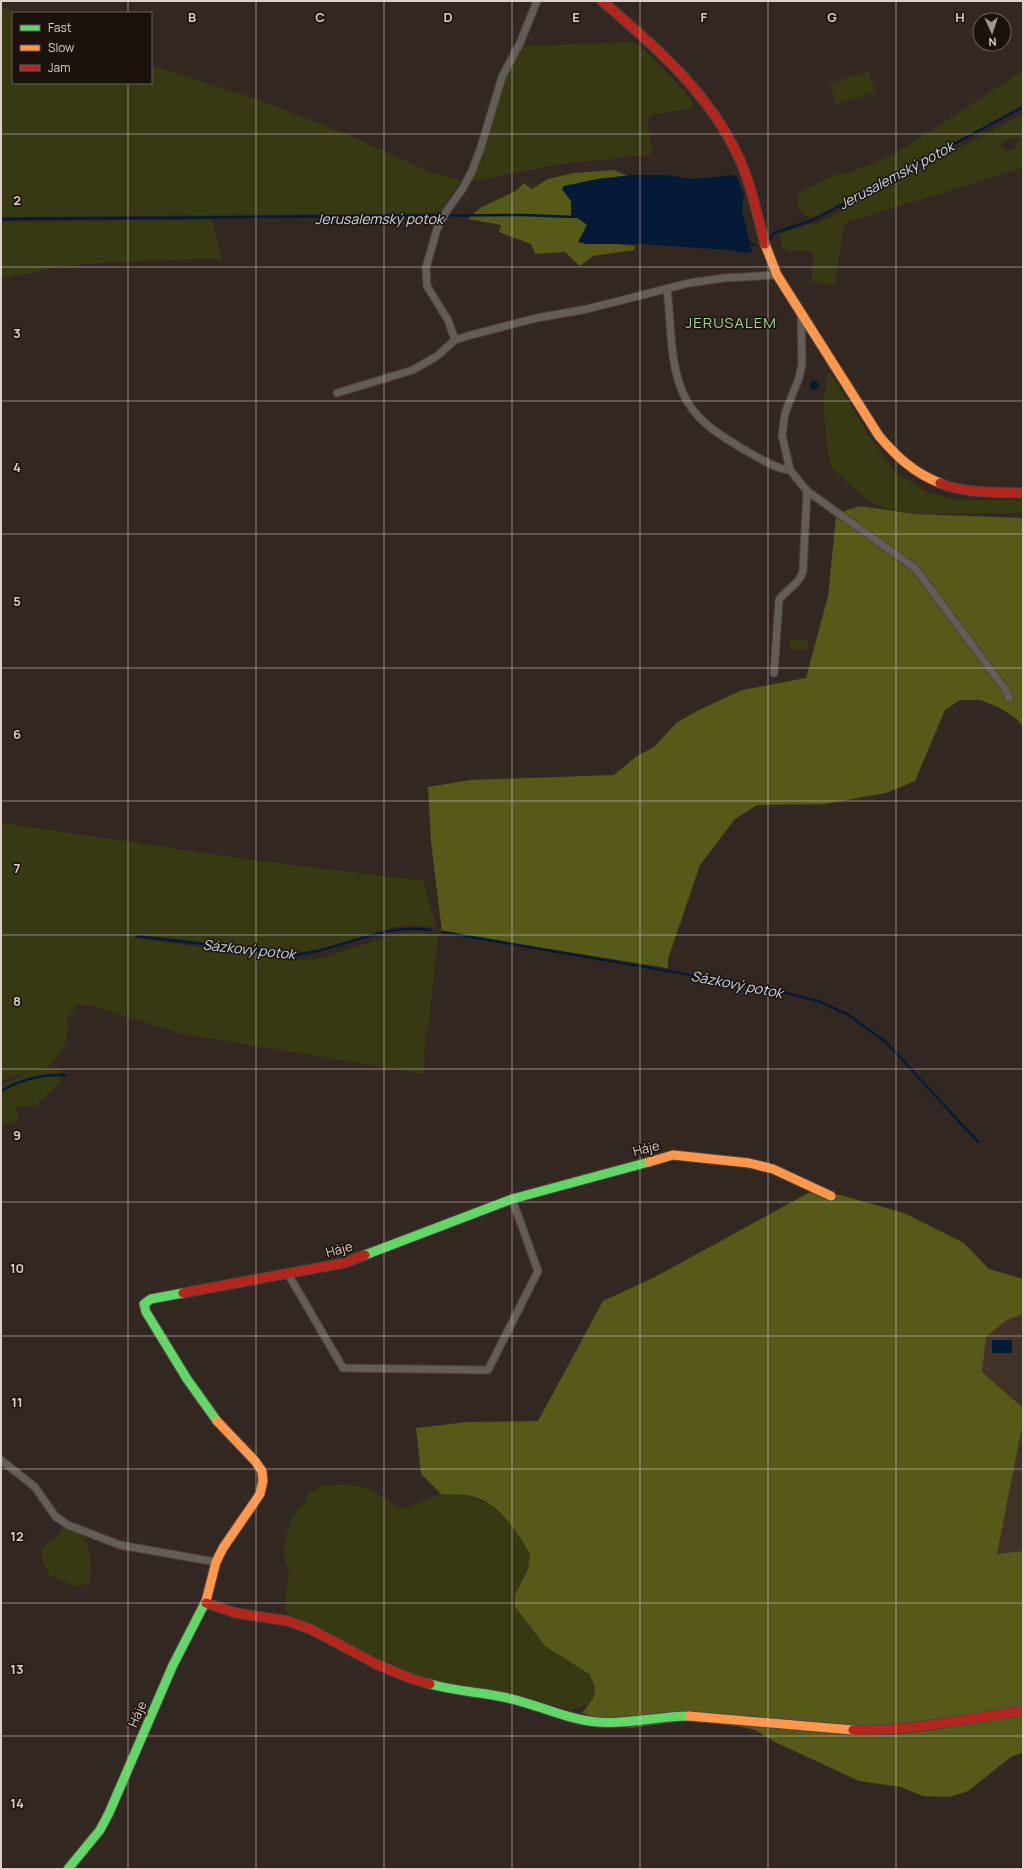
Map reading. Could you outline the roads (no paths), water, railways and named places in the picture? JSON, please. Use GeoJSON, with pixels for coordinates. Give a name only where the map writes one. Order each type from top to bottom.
{"type":"FeatureCollection","features":[{"type":"Feature","properties":{"kind":"street"},"geometry":{"type":"LineString","coordinates":[[455,340],[448,320],[431,294],[426,281],[426,268],[442,219],[463,188],[472,171],[481,148],[502,77],[523,37],[537,1]]}},
{"type":"Feature","properties":{"kind":"street"},"geometry":{"type":"LineString","coordinates":[[602,1],[622,17],[682,76],[723,128],[739,157],[758,212],[766,246],[777,275],[889,451],[916,473],[946,486],[981,491],[1023,493]]}},
{"type":"Feature","properties":{"kind":"street"},"geometry":{"type":"LineString","coordinates":[[337,393],[413,370],[437,356],[455,340],[506,326],[587,309],[707,280],[777,275]]}},
{"type":"Feature","properties":{"kind":"street"},"geometry":{"type":"LineString","coordinates":[[667,289],[670,337],[677,372],[683,395],[692,410],[706,424],[727,440],[779,468],[790,470]]}},
{"type":"Feature","properties":{"kind":"street"},"geometry":{"type":"LineString","coordinates":[[800,313],[802,364],[799,378],[784,413],[782,425],[783,448],[790,470],[807,490],[915,568],[1005,689],[1008,698]]}},
{"type":"Feature","properties":{"kind":"street"},"geometry":{"type":"LineString","coordinates":[[774,673],[779,600],[782,594],[798,582],[803,571],[807,490]]}},
{"type":"Feature","properties":{"kind":"street","name":"Háje"},"geometry":{"type":"LineString","coordinates":[[68,1869],[103,1824],[172,1665],[206,1603],[216,1562],[260,1494],[263,1485],[263,1477],[255,1460],[215,1419],[194,1390],[146,1312],[144,1304],[151,1299],[344,1263],[512,1199],[673,1155],[749,1163],[767,1168],[831,1196]]}},
{"type":"Feature","properties":{"kind":"street"},"geometry":{"type":"LineString","coordinates":[[288,1274],[343,1368],[488,1370],[538,1271],[512,1199]]}},
{"type":"Feature","properties":{"kind":"street"},"geometry":{"type":"LineString","coordinates":[[1,1460],[35,1487],[55,1516],[68,1524],[120,1545],[216,1562]]}},
{"type":"Feature","properties":{"kind":"street"},"geometry":{"type":"LineString","coordinates":[[206,1603],[236,1613],[288,1621],[303,1626],[378,1665],[412,1679],[437,1686],[504,1697],[560,1715],[596,1722],[626,1723],[671,1716],[710,1717],[826,1729],[877,1731],[912,1728],[974,1717],[1023,1711]]}},
{"type":"Feature","properties":{"kind":"water"},"geometry":{"type":"Polygon","coordinates":[[[631,175],[665,175],[693,179],[733,175],[737,177],[744,196],[742,210],[752,252],[748,253],[729,250],[642,244],[586,244],[578,242],[587,225],[579,219],[571,216],[571,201],[562,189],[564,186],[597,179],[631,175]]]}},
{"type":"Feature","properties":{"kind":"water"},"geometry":{"type":"Polygon","coordinates":[[[814,380],[819,385],[814,390],[809,385],[814,380]]]}},
{"type":"Feature","properties":{"kind":"water"},"geometry":{"type":"Polygon","coordinates":[[[992,1340],[1012,1340],[1012,1353],[992,1353],[992,1340]]]}},
{"type":"Feature","properties":{"kind":"waterway","name":"Jerusalemský potok"},"geometry":{"type":"LineString","coordinates":[[769,240],[774,233],[813,220],[1023,107]]}},
{"type":"Feature","properties":{"kind":"waterway","name":"Jerusalemský potok"},"geometry":{"type":"LineString","coordinates":[[1,219],[523,215],[574,217]]}},
{"type":"Feature","properties":{"kind":"waterway","name":"Jerusalemský potok"},"geometry":{"type":"LineString","coordinates":[[747,243],[754,245]]}},
{"type":"Feature","properties":{"kind":"waterway","name":"Sázkový potok"},"geometry":{"type":"LineString","coordinates":[[136,936],[294,955],[328,948],[379,933],[396,930],[430,930]]}},
{"type":"Feature","properties":{"kind":"waterway","name":"Sázkový potok"},"geometry":{"type":"LineString","coordinates":[[443,932],[771,989],[818,1001],[847,1014],[887,1043],[978,1142]]}},
{"type":"Feature","properties":{"kind":"waterway","name":"Sázkový potok"},"geometry":{"type":"LineString","coordinates":[[1,1091],[24,1080],[48,1075],[65,1075]]}},
{"type":"Feature","properties":{"kind":"district","name":"JERUSALEM"},"geometry":{"type":"Point","coordinates":[731,322]}}]}
